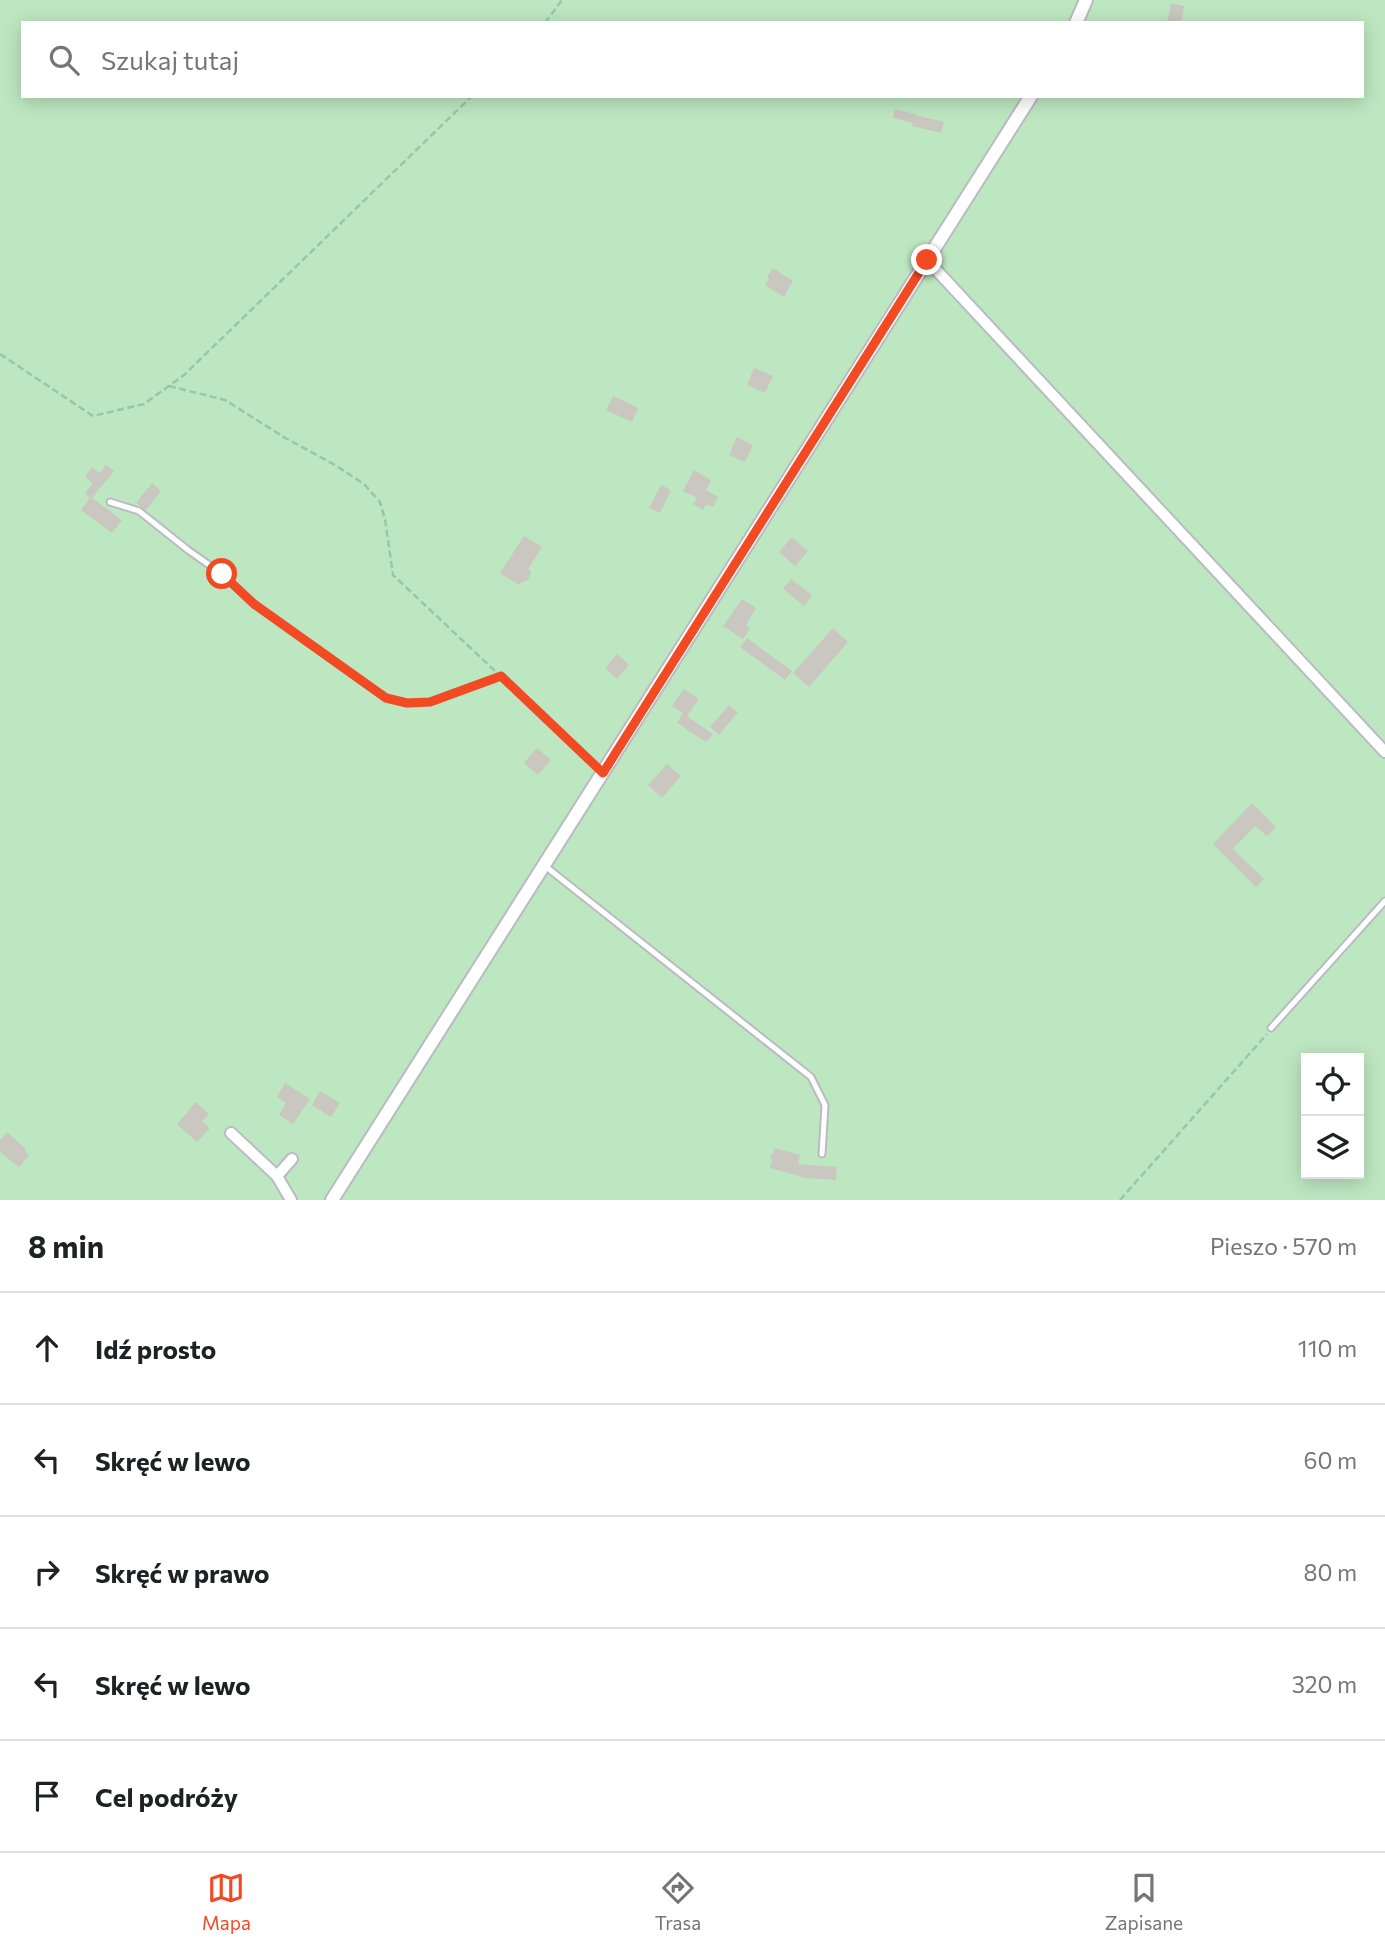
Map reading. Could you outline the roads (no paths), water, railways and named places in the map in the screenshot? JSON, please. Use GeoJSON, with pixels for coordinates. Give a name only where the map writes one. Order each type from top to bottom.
{"type":"FeatureCollection","features":[{"type":"Feature","properties":{"kind":"street"},"geometry":{"type":"LineString","coordinates":[[1077,21],[1086,0]]}},
{"type":"Feature","properties":{"kind":"street"},"geometry":{"type":"LineString","coordinates":[[332,1200],[1030,98]]}},
{"type":"Feature","properties":{"kind":"street"},"geometry":{"type":"LineString","coordinates":[[927,260],[1385,752]]}},
{"type":"Feature","properties":{"kind":"street"},"geometry":{"type":"LineString","coordinates":[[231,1132],[277,1176],[290,1200]]}},
{"type":"Feature","properties":{"kind":"street"},"geometry":{"type":"LineString","coordinates":[[277,1176],[292,1159]]}},
{"type":"Feature","properties":{"kind":"lane"},"geometry":{"type":"LineString","coordinates":[[110,502],[139,511],[222,574],[254,604],[386,698],[407,703],[430,702],[501,676],[603,773]]}},
{"type":"Feature","properties":{"kind":"lane"},"geometry":{"type":"LineString","coordinates":[[544,865],[811,1077],[825,1104],[822,1154]]}},
{"type":"Feature","properties":{"kind":"lane"},"geometry":{"type":"LineString","coordinates":[[1271,1028],[1385,901]]}}]}
